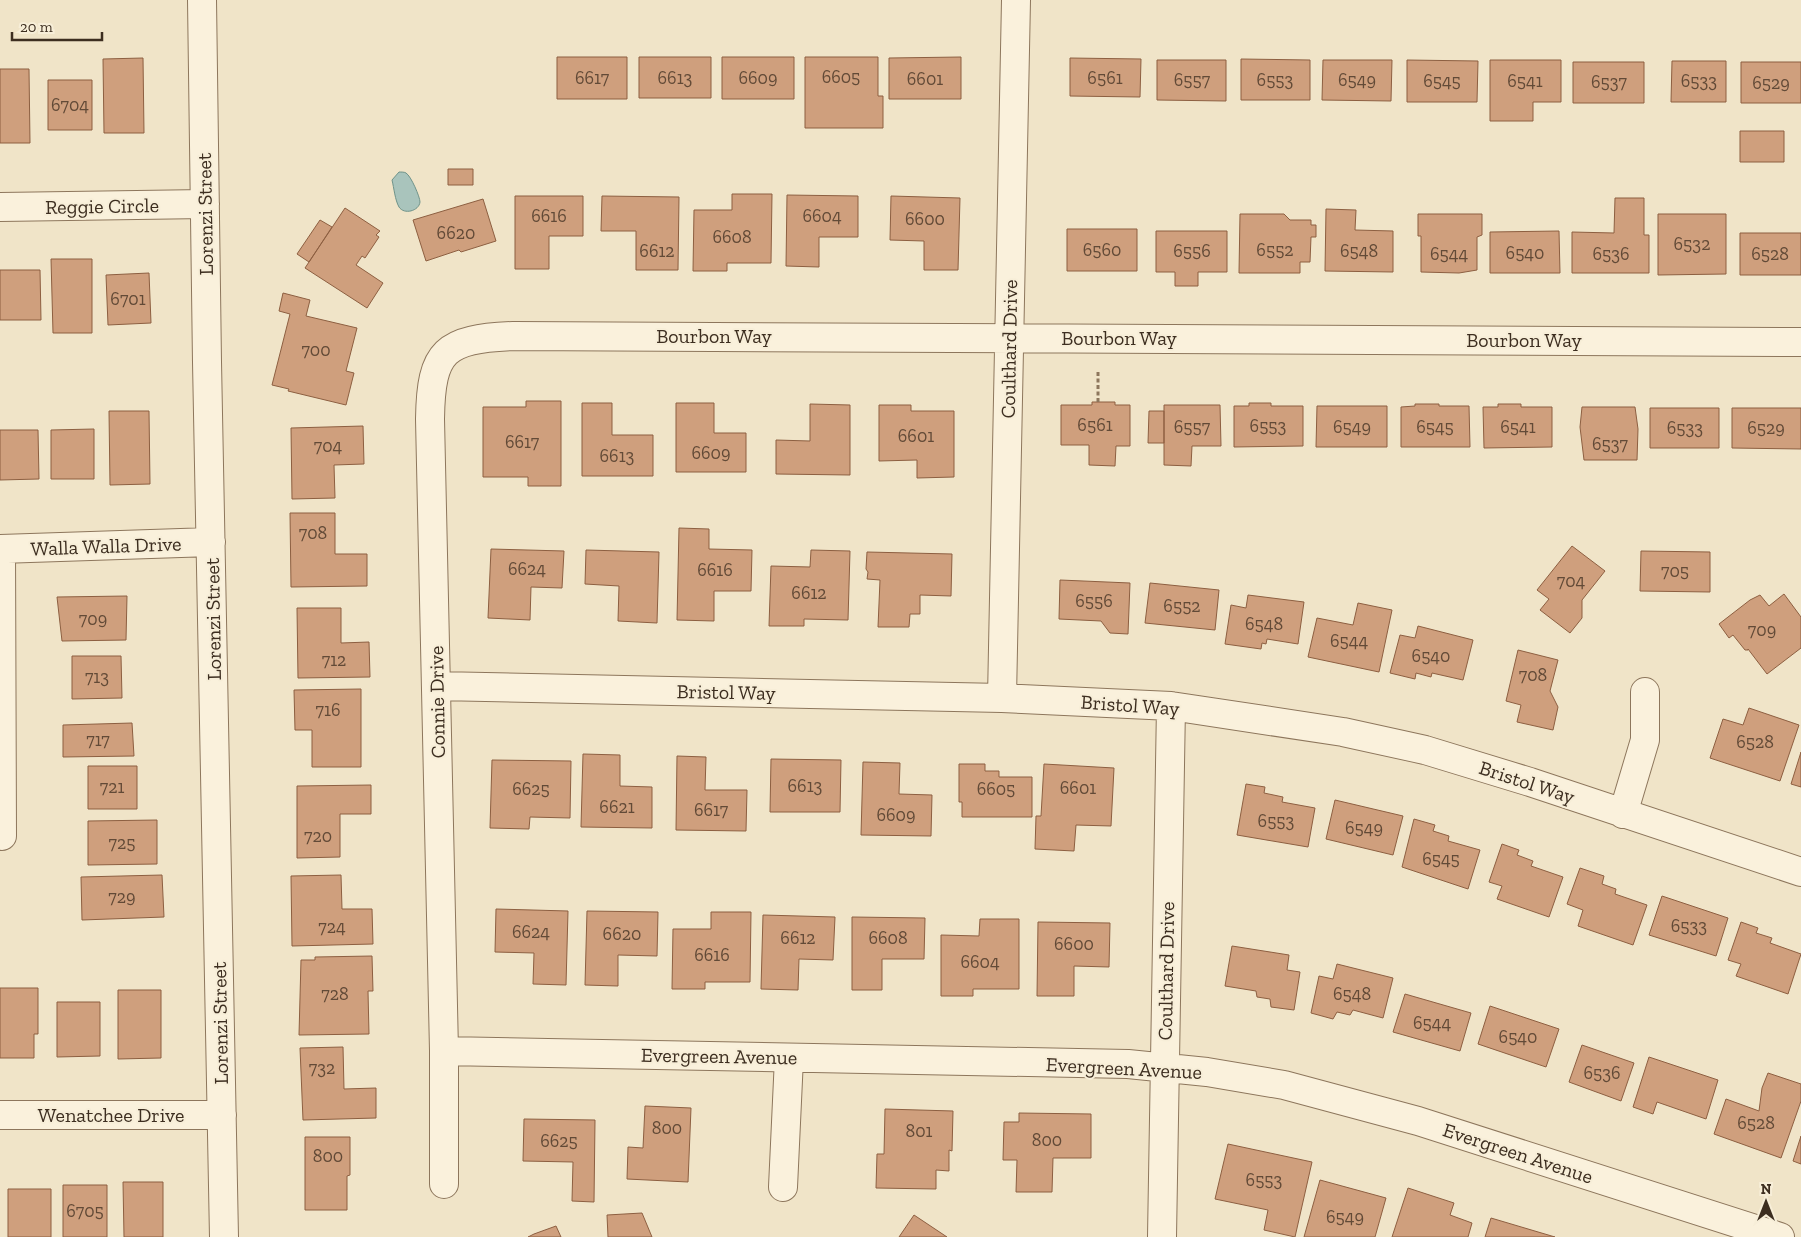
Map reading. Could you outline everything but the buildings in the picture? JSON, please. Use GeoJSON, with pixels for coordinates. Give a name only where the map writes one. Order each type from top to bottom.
{"type":"FeatureCollection","features":[{"type":"Feature","properties":{"kind":"street","name":"Lorenzi Street"},"geometry":{"type":"LineString","coordinates":[[202,0],[224,1237]]}},
{"type":"Feature","properties":{"kind":"street","name":"Coulthard Drive"},"geometry":{"type":"LineString","coordinates":[[1002,698],[1016,0]]}},
{"type":"Feature","properties":{"kind":"street","name":"Reggie Circle"},"geometry":{"type":"LineString","coordinates":[[0,207],[205,204]]}},
{"type":"Feature","properties":{"kind":"street","name":"Bourbon Way"},"geometry":{"type":"LineString","coordinates":[[442,355],[457,344],[490,337],[513,336],[1801,342]]}},
{"type":"Feature","properties":{"kind":"street","name":"Connie Drive"},"geometry":{"type":"LineString","coordinates":[[442,355],[430,391],[444,1051],[444,1184]]}},
{"type":"Feature","properties":{"kind":"street","name":"Walla Walla Drive"},"geometry":{"type":"LineString","coordinates":[[0,549],[211,542]]}},
{"type":"Feature","properties":{"kind":"street"},"geometry":{"type":"LineString","coordinates":[[0,549],[2,836]]}},
{"type":"Feature","properties":{"kind":"street","name":"Bristol Way"},"geometry":{"type":"LineString","coordinates":[[437,686],[1002,698],[1171,706],[1343,732],[1425,750],[1530,782],[1801,872]]}},
{"type":"Feature","properties":{"kind":"street"},"geometry":{"type":"LineString","coordinates":[[1623,814],[1645,740],[1645,692]]}},
{"type":"Feature","properties":{"kind":"street","name":"Coulthard Drive"},"geometry":{"type":"LineString","coordinates":[[1162,1237],[1171,706]]}},
{"type":"Feature","properties":{"kind":"street","name":"Evergreen Avenue"},"geometry":{"type":"LineString","coordinates":[[444,1051],[1128,1064],[1165,1067],[1284,1085],[1418,1121],[1780,1237]]}},
{"type":"Feature","properties":{"kind":"street"},"geometry":{"type":"LineString","coordinates":[[782,1187],[789,1058]]}},
{"type":"Feature","properties":{"kind":"street","name":"Wenatchee Drive"},"geometry":{"type":"LineString","coordinates":[[0,1116],[222,1116]]}},
{"type":"Feature","properties":{"kind":"path"},"geometry":{"type":"LineString","coordinates":[[1098,370],[1098,402]]}},
{"type":"Feature","properties":{"kind":"water"},"geometry":{"type":"Polygon","coordinates":[[[399,172],[405,172],[408,175],[419,196],[419,205],[414,210],[404,211],[396,201],[392,180],[399,172]]]}}]}
